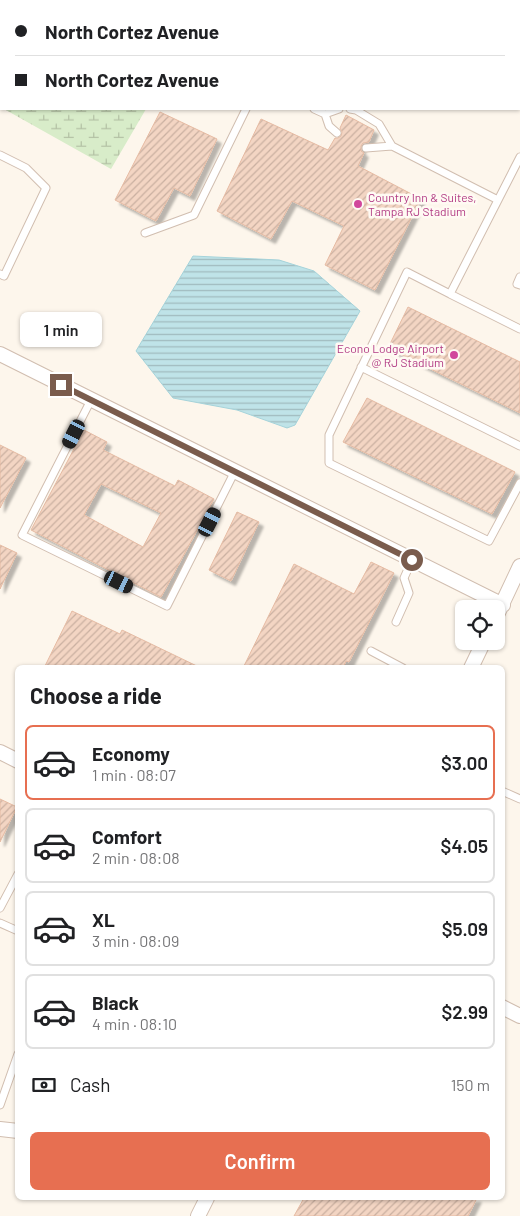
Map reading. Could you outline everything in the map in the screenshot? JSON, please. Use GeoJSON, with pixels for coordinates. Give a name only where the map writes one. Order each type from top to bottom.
{"type":"FeatureCollection","features":[{"type":"Feature","properties":{"kind":"street"},"geometry":{"type":"LineString","coordinates":[[0,354],[493,600]]}},
{"type":"Feature","properties":{"kind":"street"},"geometry":{"type":"LineString","coordinates":[[505,600],[520,566]]}},
{"type":"Feature","properties":{"kind":"street"},"geometry":{"type":"LineString","coordinates":[[472,665],[480,650]]}},
{"type":"Feature","properties":{"kind":"street"},"geometry":{"type":"LineString","coordinates":[[0,752],[15,760]]}},
{"type":"Feature","properties":{"kind":"street"},"geometry":{"type":"LineString","coordinates":[[505,1008],[519,1011]]}},
{"type":"Feature","properties":{"kind":"street"},"geometry":{"type":"LineString","coordinates":[[0,1129],[15,1131]]}},
{"type":"Feature","properties":{"kind":"street"},"geometry":{"type":"LineString","coordinates":[[202,1215],[206,1200]]}},
{"type":"Feature","properties":{"kind":"lane"},"geometry":{"type":"LineString","coordinates":[[145,232],[194,215],[246,110]]}},
{"type":"Feature","properties":{"kind":"lane"},"geometry":{"type":"LineString","coordinates":[[316,110],[325,114],[336,110]]}},
{"type":"Feature","properties":{"kind":"lane"},"geometry":{"type":"LineString","coordinates":[[356,110],[379,124],[392,146]]}},
{"type":"Feature","properties":{"kind":"lane"},"geometry":{"type":"LineString","coordinates":[[325,114],[329,126],[337,133]]}},
{"type":"Feature","properties":{"kind":"lane"},"geometry":{"type":"LineString","coordinates":[[366,148],[392,146],[498,200]]}},
{"type":"Feature","properties":{"kind":"lane"},"geometry":{"type":"LineString","coordinates":[[0,155],[26,168],[46,188],[4,276],[0,274]]}},
{"type":"Feature","properties":{"kind":"lane"},"geometry":{"type":"LineString","coordinates":[[450,294],[520,156]]}},
{"type":"Feature","properties":{"kind":"lane"},"geometry":{"type":"LineString","coordinates":[[520,329],[407,272],[329,435],[329,463],[489,541],[520,483]]}},
{"type":"Feature","properties":{"kind":"lane"},"geometry":{"type":"LineString","coordinates":[[520,277],[517,284],[520,285]]}},
{"type":"Feature","properties":{"kind":"lane"},"geometry":{"type":"LineString","coordinates":[[361,367],[520,446]]}},
{"type":"Feature","properties":{"kind":"lane"},"geometry":{"type":"LineString","coordinates":[[91,400],[22,535],[167,606],[235,471]]}},
{"type":"Feature","properties":{"kind":"lane"},"geometry":{"type":"LineString","coordinates":[[396,622],[409,593],[404,578],[412,560]]}},
{"type":"Feature","properties":{"kind":"lane"},"geometry":{"type":"LineString","coordinates":[[372,651],[398,665]]}},
{"type":"Feature","properties":{"kind":"lane"},"geometry":{"type":"LineString","coordinates":[[505,792],[520,799]]}},
{"type":"Feature","properties":{"kind":"lane"},"geometry":{"type":"LineString","coordinates":[[0,908],[15,880]]}},
{"type":"Feature","properties":{"kind":"lane"},"geometry":{"type":"LineString","coordinates":[[0,923],[15,930]]}},
{"type":"Feature","properties":{"kind":"lane"},"geometry":{"type":"LineString","coordinates":[[0,1105],[15,1062]]}},
{"type":"Feature","properties":{"kind":"green space"},"geometry":{"type":"Polygon","coordinates":[[[6,110],[145,110],[111,169],[6,110]]]}},
{"type":"Feature","properties":{"kind":"water"},"geometry":{"type":"Polygon","coordinates":[[[193,256],[279,260],[314,271],[360,311],[295,425],[287,428],[237,410],[173,398],[136,351],[193,256]]]}},
{"type":"Feature","properties":{"kind":"building"},"geometry":{"type":"Polygon","coordinates":[[[160,112],[217,139],[190,196],[174,188],[156,221],[115,200],[160,112]]]}},
{"type":"Feature","properties":{"kind":"building","name":"Country Inn & Suites, Tampa RJ Stadium"},"geometry":{"type":"Polygon","coordinates":[[[346,115],[374,130],[369,142],[363,143],[361,146],[361,151],[364,153],[358,166],[421,199],[375,290],[325,265],[344,226],[292,201],[271,239],[217,211],[261,119],[328,150],[335,138],[341,136],[340,128],[346,115]]]}},
{"type":"Feature","properties":{"kind":"building","name":"Econo Lodge Airport @ RJ Stadium"},"geometry":{"type":"Polygon","coordinates":[[[408,307],[520,362],[520,413],[388,348],[408,307]]]}},
{"type":"Feature","properties":{"kind":"building"},"geometry":{"type":"Polygon","coordinates":[[[367,398],[515,472],[492,514],[343,442],[367,398]]]}},
{"type":"Feature","properties":{"kind":"building"},"geometry":{"type":"Polygon","coordinates":[[[84,430],[107,442],[103,450],[175,486],[178,480],[214,499],[161,597],[31,530],[84,430]],[[101,484],[84,515],[143,547],[161,513],[101,484]]]}},
{"type":"Feature","properties":{"kind":"building"},"geometry":{"type":"Polygon","coordinates":[[[0,445],[26,458],[0,508],[0,445]]]}},
{"type":"Feature","properties":{"kind":"building"},"geometry":{"type":"Polygon","coordinates":[[[237,512],[259,522],[231,581],[209,570],[237,512]]]}},
{"type":"Feature","properties":{"kind":"building"},"geometry":{"type":"Polygon","coordinates":[[[0,545],[17,553],[0,589],[0,545]]]}},
{"type":"Feature","properties":{"kind":"building"},"geometry":{"type":"Polygon","coordinates":[[[371,562],[394,573],[349,662],[346,661],[344,665],[244,665],[294,564],[354,594],[371,562]]]}},
{"type":"Feature","properties":{"kind":"building"},"geometry":{"type":"Polygon","coordinates":[[[72,611],[120,634],[122,630],[195,665],[45,665],[72,611]]]}},
{"type":"Feature","properties":{"kind":"building"},"geometry":{"type":"Polygon","coordinates":[[[0,799],[15,806],[15,811],[0,842],[0,799]]]}},
{"type":"Feature","properties":{"kind":"building"},"geometry":{"type":"Polygon","coordinates":[[[303,1200],[476,1200],[468,1216],[294,1216],[303,1200]]]}},
{"type":"Feature","properties":{"kind":"place","name":"Country Inn & Suites, Tampa RJ Stadium"},"geometry":{"type":"Point","coordinates":[358,204]}},
{"type":"Feature","properties":{"kind":"place","name":"Econo Lodge Airport @ RJ Stadium"},"geometry":{"type":"Point","coordinates":[454,355]}},
{"type":"Feature","properties":{"kind":"route"},"geometry":{"type":"LineString","coordinates":[[61,385],[412,560]]}}]}
